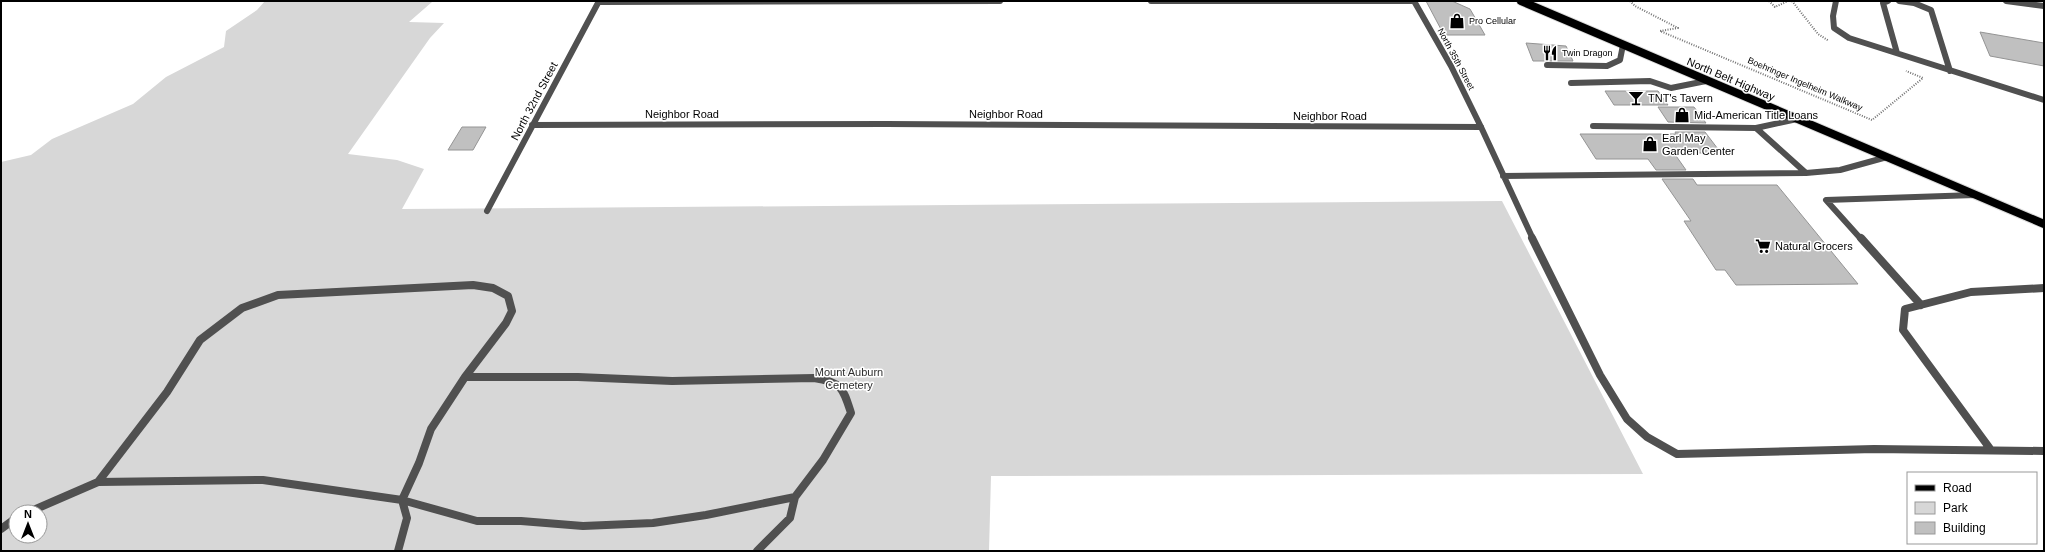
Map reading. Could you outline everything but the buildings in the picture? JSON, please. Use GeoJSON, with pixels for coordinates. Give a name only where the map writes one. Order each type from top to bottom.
{"type":"FeatureCollection","features":[{"type":"Feature","properties":{"kind":"main road","name":"North Belt Highway"},"geometry":{"type":"LineString","coordinates":[[1521,1],[1623,46],[2044,224]]}},
{"type":"Feature","properties":{"kind":"street"},"geometry":{"type":"LineString","coordinates":[[599,1],[1000,1]]}},
{"type":"Feature","properties":{"kind":"street","name":"North 32nd Street"},"geometry":{"type":"LineString","coordinates":[[487,211],[599,1]]}},
{"type":"Feature","properties":{"kind":"street"},"geometry":{"type":"LineString","coordinates":[[1150,1],[1414,1]]}},
{"type":"Feature","properties":{"kind":"street","name":"North 35th Street"},"geometry":{"type":"LineString","coordinates":[[1414,1],[1451,66],[1481,127]]}},
{"type":"Feature","properties":{"kind":"street","name":"Neighbor Road"},"geometry":{"type":"LineString","coordinates":[[532,125],[894,124],[1481,127]]}},
{"type":"Feature","properties":{"kind":"lane"},"geometry":{"type":"LineString","coordinates":[[1836,1],[1833,16],[1834,28],[1849,38],[2044,100]]}},
{"type":"Feature","properties":{"kind":"lane"},"geometry":{"type":"LineString","coordinates":[[1888,1],[1883,3],[1897,53]]}},
{"type":"Feature","properties":{"kind":"lane"},"geometry":{"type":"LineString","coordinates":[[1899,1],[1925,7],[1931,10],[1950,71]]}},
{"type":"Feature","properties":{"kind":"lane"},"geometry":{"type":"LineString","coordinates":[[1925,1],[1925,7]]}},
{"type":"Feature","properties":{"kind":"lane"},"geometry":{"type":"LineString","coordinates":[[2006,1],[2044,6]]}},
{"type":"Feature","properties":{"kind":"lane"},"geometry":{"type":"LineString","coordinates":[[1547,65],[1607,66],[1620,60],[1623,46]]}},
{"type":"Feature","properties":{"kind":"lane"},"geometry":{"type":"LineString","coordinates":[[1571,83],[1650,82],[1671,88],[1706,81]]}},
{"type":"Feature","properties":{"kind":"lane"},"geometry":{"type":"LineString","coordinates":[[1593,126],[1756,128],[1797,119]]}},
{"type":"Feature","properties":{"kind":"lane"},"geometry":{"type":"LineString","coordinates":[[1481,127],[1503,176],[1600,375],[1627,419],[1647,437],[1677,454],[1874,449],[2044,450]]}},
{"type":"Feature","properties":{"kind":"lane"},"geometry":{"type":"LineString","coordinates":[[1756,128],[1806,173]]}},
{"type":"Feature","properties":{"kind":"lane"},"geometry":{"type":"LineString","coordinates":[[1503,176],[1806,173],[1840,170],[1887,157]]}},
{"type":"Feature","properties":{"kind":"lane"},"geometry":{"type":"LineString","coordinates":[[1921,305],[1826,200],[1975,195]]}},
{"type":"Feature","properties":{"kind":"lane"},"geometry":{"type":"LineString","coordinates":[[98,482],[167,392],[200,340],[242,308],[278,295],[473,285],[493,288],[508,296],[512,311],[506,323],[464,377],[431,429],[419,463],[402,500],[407,518],[398,551]]}},
{"type":"Feature","properties":{"kind":"lane"},"geometry":{"type":"LineString","coordinates":[[1992,450],[1902,330],[1904,309],[1971,292],[2044,288]]}},
{"type":"Feature","properties":{"kind":"lane"},"geometry":{"type":"LineString","coordinates":[[464,377],[578,377],[672,381],[814,378],[830,380],[844,390],[851,413],[823,460],[795,497],[790,518],[757,551]]}},
{"type":"Feature","properties":{"kind":"lane"},"geometry":{"type":"LineString","coordinates":[[46,504],[98,482],[263,480],[402,500],[477,521],[520,521],[583,526],[653,523],[706,515],[795,497]]}},
{"type":"Feature","properties":{"kind":"path","name":"Boehringer Ingelheim Walkway"},"geometry":{"type":"LineString","coordinates":[[1630,1],[1635,6],[1678,28],[1660,31],[1872,120],[1923,78],[1901,69]]}},
{"type":"Feature","properties":{"kind":"path"},"geometry":{"type":"LineString","coordinates":[[1770,1],[1775,7],[1788,1]]}},
{"type":"Feature","properties":{"kind":"path"},"geometry":{"type":"LineString","coordinates":[[1792,1],[1799,7],[1822,38],[1836,44]]}},
{"type":"Feature","properties":{"kind":"green space","name":"Mount Auburn Cemetery"},"geometry":{"type":"Polygon","coordinates":[[[265,1],[436,1],[432,2],[409,22],[444,23],[430,38],[348,154],[397,160],[424,169],[402,209],[1502,201],[1643,474],[991,476],[989,551],[1,551],[1,162],[31,155],[52,139],[133,104],[166,77],[224,47],[226,31],[257,10],[265,1]]]}},
{"type":"Feature","properties":{"kind":"place","name":"Pro Cellular"},"geometry":{"type":"Point","coordinates":[1457,21]}},
{"type":"Feature","properties":{"kind":"place","name":"Twin Dragon"},"geometry":{"type":"Point","coordinates":[1550,53]}},
{"type":"Feature","properties":{"kind":"place","name":"TNT's Tavern"},"geometry":{"type":"Point","coordinates":[1636,98]}},
{"type":"Feature","properties":{"kind":"place","name":"Mid-American Title Loans"},"geometry":{"type":"Point","coordinates":[1682,115]}},
{"type":"Feature","properties":{"kind":"place","name":"Earl May Garden Center"},"geometry":{"type":"Point","coordinates":[1650,144]}},
{"type":"Feature","properties":{"kind":"place","name":"Natural Grocers"},"geometry":{"type":"Point","coordinates":[1763,246]}}]}
